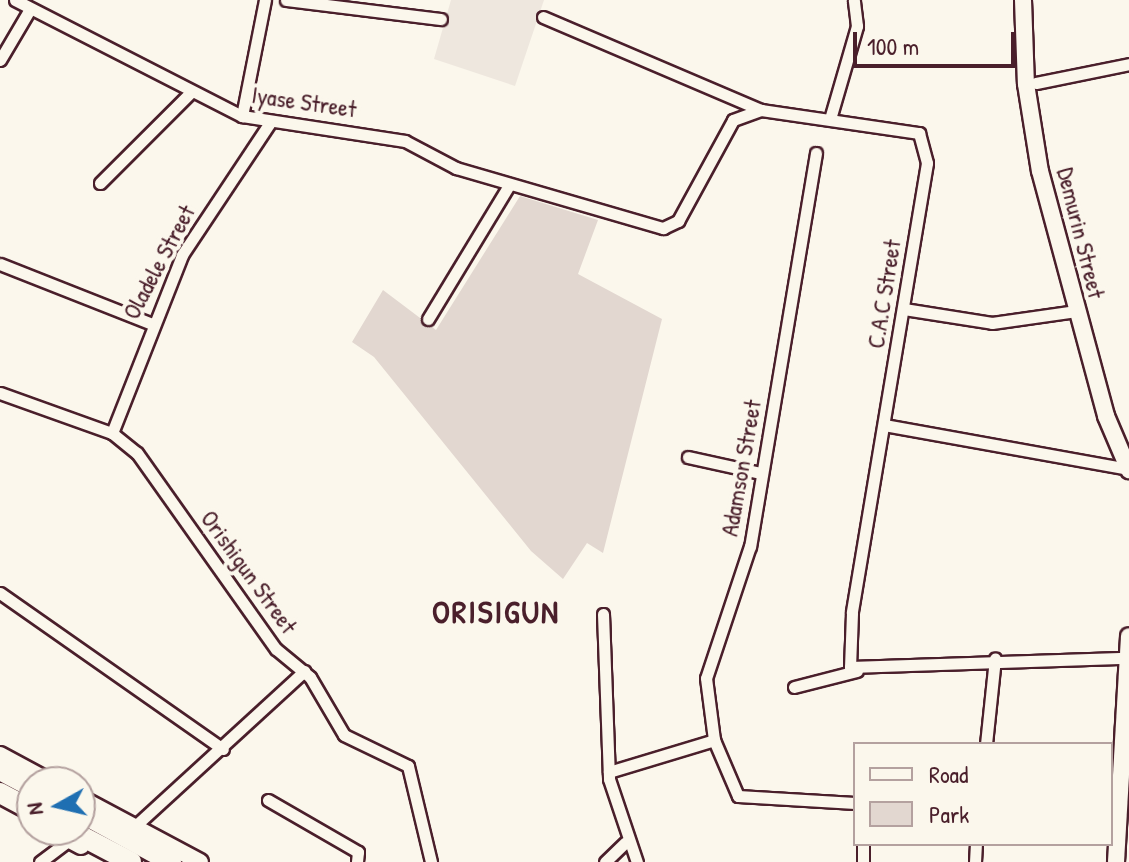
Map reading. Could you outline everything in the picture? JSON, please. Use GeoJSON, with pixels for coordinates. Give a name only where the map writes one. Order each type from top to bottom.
{"type":"FeatureCollection","features":[{"type":"Feature","properties":{"kind":"highway"},"geometry":{"type":"LineString","coordinates":[[96,821],[171,862]]}},
{"type":"Feature","properties":{"kind":"highway"},"geometry":{"type":"LineString","coordinates":[[95,846],[131,862]]}},
{"type":"Feature","properties":{"kind":"street","name":"Iyase Street"},"geometry":{"type":"LineString","coordinates":[[15,0],[242,116],[269,124],[326,125],[405,141],[509,185]]}},
{"type":"Feature","properties":{"kind":"street"},"geometry":{"type":"LineString","coordinates":[[242,116],[265,0]]}},
{"type":"Feature","properties":{"kind":"street"},"geometry":{"type":"LineString","coordinates":[[286,0],[441,19]]}},
{"type":"Feature","properties":{"kind":"street"},"geometry":{"type":"LineString","coordinates":[[830,119],[857,26],[854,0]]}},
{"type":"Feature","properties":{"kind":"street","name":"Demurin Street"},"geometry":{"type":"LineString","coordinates":[[1023,0],[1030,118],[1076,311],[1129,470]]}},
{"type":"Feature","properties":{"kind":"street","name":"Demurin Street"},"geometry":{"type":"LineString","coordinates":[[1034,0],[1036,83],[1050,169],[1128,439]]}},
{"type":"Feature","properties":{"kind":"street"},"geometry":{"type":"LineString","coordinates":[[0,60],[30,9]]}},
{"type":"Feature","properties":{"kind":"street","name":"C.A.C Street"},"geometry":{"type":"LineString","coordinates":[[543,17],[761,110],[913,130],[924,139],[927,163],[849,631],[848,660],[857,671]]}},
{"type":"Feature","properties":{"kind":"street"},"geometry":{"type":"LineString","coordinates":[[1036,83],[1129,64]]}},
{"type":"Feature","properties":{"kind":"street"},"geometry":{"type":"LineString","coordinates":[[100,183],[191,92]]}},
{"type":"Feature","properties":{"kind":"street"},"geometry":{"type":"LineString","coordinates":[[428,319],[509,185],[672,226],[724,126],[761,110]]}},
{"type":"Feature","properties":{"kind":"street","name":"Oladele Street"},"geometry":{"type":"LineString","coordinates":[[112,433],[150,323],[182,255],[269,124]]}},
{"type":"Feature","properties":{"kind":"street","name":"Adamson Street"},"geometry":{"type":"LineString","coordinates":[[816,153],[744,571],[709,656],[714,740],[729,782],[750,801],[853,803]]}},
{"type":"Feature","properties":{"kind":"street"},"geometry":{"type":"LineString","coordinates":[[0,264],[150,323]]}},
{"type":"Feature","properties":{"kind":"street"},"geometry":{"type":"LineString","coordinates":[[904,309],[992,323],[1076,311]]}},
{"type":"Feature","properties":{"kind":"street","name":"Orishigun Street"},"geometry":{"type":"LineString","coordinates":[[0,393],[112,433],[137,453],[276,649],[304,671],[350,741],[408,766],[431,862]]}},
{"type":"Feature","properties":{"kind":"street"},"geometry":{"type":"LineString","coordinates":[[884,425],[1129,470]]}},
{"type":"Feature","properties":{"kind":"street"},"geometry":{"type":"LineString","coordinates":[[688,457],[760,473]]}},
{"type":"Feature","properties":{"kind":"street"},"geometry":{"type":"LineString","coordinates":[[0,593],[223,749]]}},
{"type":"Feature","properties":{"kind":"street"},"geometry":{"type":"LineString","coordinates":[[603,614],[609,772],[625,843],[637,862]]}},
{"type":"Feature","properties":{"kind":"street"},"geometry":{"type":"LineString","coordinates":[[1123,856],[1118,832],[1129,636]]}},
{"type":"Feature","properties":{"kind":"street"},"geometry":{"type":"LineString","coordinates":[[986,742],[995,658]]}},
{"type":"Feature","properties":{"kind":"street"},"geometry":{"type":"LineString","coordinates":[[794,687],[857,671],[995,658],[1127,658]]}},
{"type":"Feature","properties":{"kind":"street"},"geometry":{"type":"LineString","coordinates":[[134,827],[223,749],[304,671]]}},
{"type":"Feature","properties":{"kind":"street"},"geometry":{"type":"LineString","coordinates":[[609,772],[714,740]]}},
{"type":"Feature","properties":{"kind":"street"},"geometry":{"type":"LineString","coordinates":[[1118,832],[1129,749]]}},
{"type":"Feature","properties":{"kind":"street"},"geometry":{"type":"LineString","coordinates":[[0,755],[20,766]]}},
{"type":"Feature","properties":{"kind":"street"},"geometry":{"type":"LineString","coordinates":[[268,800],[358,852],[357,862]]}},
{"type":"Feature","properties":{"kind":"street"},"geometry":{"type":"LineString","coordinates":[[96,807],[200,862]]}},
{"type":"Feature","properties":{"kind":"street"},"geometry":{"type":"LineString","coordinates":[[605,862],[625,843]]}},
{"type":"Feature","properties":{"kind":"street"},"geometry":{"type":"LineString","coordinates":[[40,862],[58,846]]}},
{"type":"Feature","properties":{"kind":"street"},"geometry":{"type":"LineString","coordinates":[[87,846],[111,862]]}},
{"type":"Feature","properties":{"kind":"shaded area"},"geometry":{"type":"Polygon","coordinates":[[[451,0],[544,0],[515,86],[434,59],[451,0]]]}},
{"type":"Feature","properties":{"kind":"green space"},"geometry":{"type":"Polygon","coordinates":[[[520,196],[598,220],[578,274],[662,319],[603,553],[587,543],[563,579],[531,551],[374,357],[352,342],[383,290],[436,330],[520,196]]]}},
{"type":"Feature","properties":{"kind":"district","name":"ORISIGUN"},"geometry":{"type":"Point","coordinates":[496,612]}}]}
